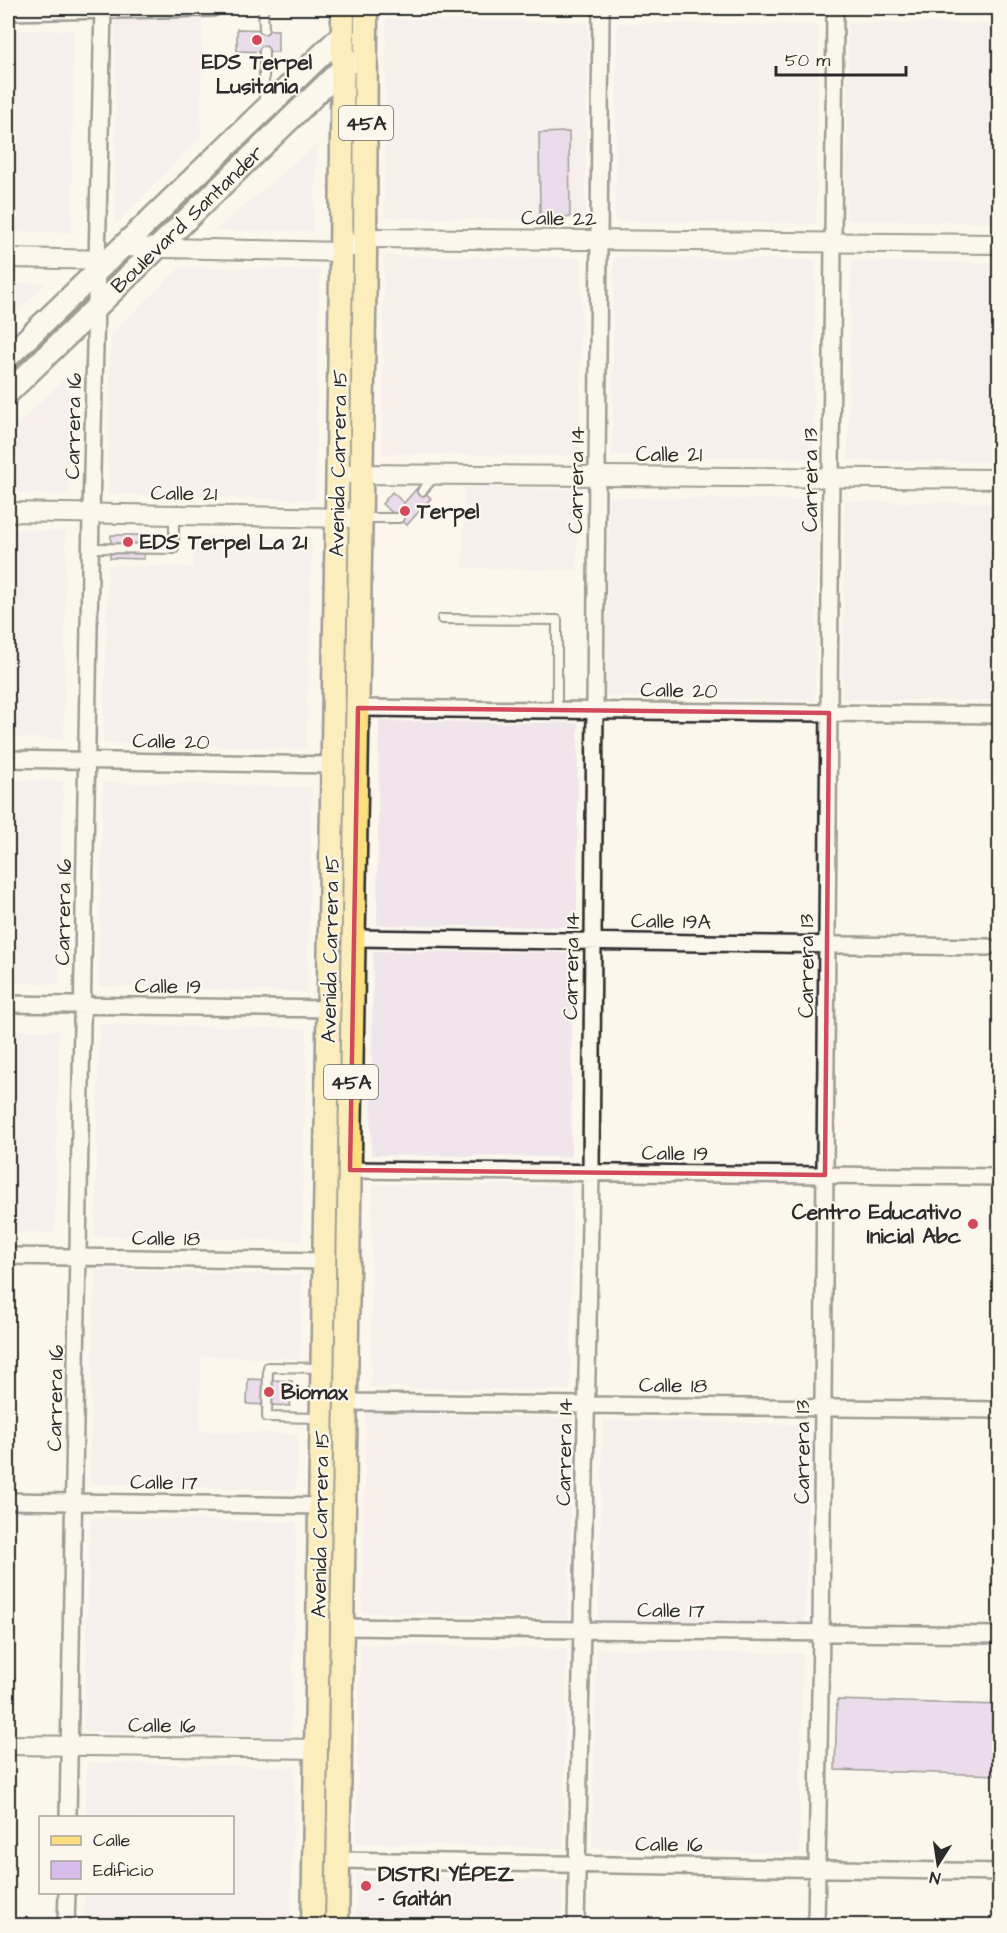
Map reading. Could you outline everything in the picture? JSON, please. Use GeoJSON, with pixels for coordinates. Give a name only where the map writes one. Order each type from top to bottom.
{"type":"FeatureCollection","features":[{"type":"Feature","properties":{"kind":"main road","name":"Avenida Carrera 15"},"geometry":{"type":"LineString","coordinates":[[313,1926],[342,252],[343,8]]}},
{"type":"Feature","properties":{"kind":"main road","name":"Avenida Carrera 15"},"geometry":{"type":"LineString","coordinates":[[337,1926],[362,474],[366,8]]}},
{"type":"Feature","properties":{"kind":"main road","name":"Boulevard Santander"},"geometry":{"type":"LineString","coordinates":[[8,357],[106,259],[343,34]]}},
{"type":"Feature","properties":{"kind":"main road","name":"Boulevard Santander"},"geometry":{"type":"LineString","coordinates":[[8,393],[366,46]]}},
{"type":"Feature","properties":{"kind":"street"},"geometry":{"type":"LineString","coordinates":[[8,12],[213,8]]}},
{"type":"Feature","properties":{"kind":"street","name":"Carrera 14"},"geometry":{"type":"LineString","coordinates":[[576,1926],[591,1173],[602,8]]}},
{"type":"Feature","properties":{"kind":"street","name":"Carrera 13"},"geometry":{"type":"LineString","coordinates":[[816,1926],[821,1633],[835,8]]}},
{"type":"Feature","properties":{"kind":"street","name":"Carrera 16"},"geometry":{"type":"LineString","coordinates":[[68,1816],[96,307],[106,259],[103,9]]}},
{"type":"Feature","properties":{"kind":"street"},"geometry":{"type":"LineString","coordinates":[[8,258],[106,259],[158,248],[342,252],[365,238]]}},
{"type":"Feature","properties":{"kind":"street","name":"Calle 22"},"geometry":{"type":"LineString","coordinates":[[365,238],[999,244]]}},
{"type":"Feature","properties":{"kind":"street","name":"Calle 21"},"geometry":{"type":"LineString","coordinates":[[338,473],[999,478]]}},
{"type":"Feature","properties":{"kind":"street","name":"Calle 21"},"geometry":{"type":"LineString","coordinates":[[8,512],[361,518]]}},
{"type":"Feature","properties":{"kind":"street","name":"Calle 20"},"geometry":{"type":"LineString","coordinates":[[358,708],[999,715]]}},
{"type":"Feature","properties":{"kind":"street","name":"Calle 20"},"geometry":{"type":"LineString","coordinates":[[8,759],[333,765]]}},
{"type":"Feature","properties":{"kind":"street","name":"Calle 19A"},"geometry":{"type":"LineString","coordinates":[[354,938],[988,947]]}},
{"type":"Feature","properties":{"kind":"street","name":"Calle 19"},"geometry":{"type":"LineString","coordinates":[[8,1004],[329,1009]]}},
{"type":"Feature","properties":{"kind":"street","name":"Calle 19"},"geometry":{"type":"LineString","coordinates":[[350,1170],[999,1177]]}},
{"type":"Feature","properties":{"kind":"street","name":"Calle 18"},"geometry":{"type":"LineString","coordinates":[[8,1256],[324,1262]]}},
{"type":"Feature","properties":{"kind":"street","name":"Calle 18"},"geometry":{"type":"LineString","coordinates":[[346,1402],[999,1410]]}},
{"type":"Feature","properties":{"kind":"street","name":"Calle 17"},"geometry":{"type":"LineString","coordinates":[[8,1501],[320,1506]]}},
{"type":"Feature","properties":{"kind":"street","name":"Calle 17"},"geometry":{"type":"LineString","coordinates":[[342,1627],[999,1635]]}},
{"type":"Feature","properties":{"kind":"street","name":"Calle 16"},"geometry":{"type":"LineString","coordinates":[[8,1745],[316,1749]]}},
{"type":"Feature","properties":{"kind":"street","name":"Calle 16"},"geometry":{"type":"LineString","coordinates":[[338,1860],[999,1872]]}},
{"type":"Feature","properties":{"kind":"street"},"geometry":{"type":"LineString","coordinates":[[66,1926],[67,1894]]}},
{"type":"Feature","properties":{"kind":"lane"},"geometry":{"type":"LineString","coordinates":[[263,8],[264,29]]}},
{"type":"Feature","properties":{"kind":"lane"},"geometry":{"type":"LineString","coordinates":[[264,51],[264,110]]}},
{"type":"Feature","properties":{"kind":"lane"},"geometry":{"type":"LineString","coordinates":[[422,491],[437,474]]}},
{"type":"Feature","properties":{"kind":"lane"},"geometry":{"type":"LineString","coordinates":[[91,548],[174,549],[174,515]]}},
{"type":"Feature","properties":{"kind":"lane"},"geometry":{"type":"LineString","coordinates":[[361,518],[399,518]]}},
{"type":"Feature","properties":{"kind":"lane"},"geometry":{"type":"LineString","coordinates":[[442,619],[557,620],[557,710]]}},
{"type":"Feature","properties":{"kind":"lane"},"geometry":{"type":"LineString","coordinates":[[322,1368],[268,1367],[267,1417],[322,1418]]}},
{"type":"Feature","properties":{"kind":"highlighted area"},"geometry":{"type":"Polygon","coordinates":[[[358,708],[829,713],[825,1175],[350,1170],[358,708]]]}},
{"type":"Feature","properties":{"kind":"shaded area"},"geometry":{"type":"Polygon","coordinates":[[[115,19],[202,20],[201,136],[115,225],[115,19]]]}},
{"type":"Feature","properties":{"kind":"shaded area"},"geometry":{"type":"Polygon","coordinates":[[[386,19],[588,22],[585,221],[384,217],[386,19]]]}},
{"type":"Feature","properties":{"kind":"shaded area"},"geometry":{"type":"Polygon","coordinates":[[[848,22],[999,24],[999,223],[846,220],[848,22]]]}},
{"type":"Feature","properties":{"kind":"shaded area"},"geometry":{"type":"Polygon","coordinates":[[[617,23],[819,25],[816,224],[615,221],[617,23]]]}},
{"type":"Feature","properties":{"kind":"shaded area"},"geometry":{"type":"Polygon","coordinates":[[[8,30],[73,30],[72,232],[8,232],[8,30]]]}},
{"type":"Feature","properties":{"kind":"shaded area"},"geometry":{"type":"Polygon","coordinates":[[[318,143],[313,231],[214,231],[318,143]]]}},
{"type":"Feature","properties":{"kind":"shaded area"},"geometry":{"type":"Polygon","coordinates":[[[384,256],[581,258],[580,456],[382,454],[384,256]]]}},
{"type":"Feature","properties":{"kind":"shaded area"},"geometry":{"type":"Polygon","coordinates":[[[614,257],[816,260],[813,458],[612,455],[614,257]]]}},
{"type":"Feature","properties":{"kind":"shaded area"},"geometry":{"type":"Polygon","coordinates":[[[851,261],[999,263],[999,462],[848,460],[851,261]]]}},
{"type":"Feature","properties":{"kind":"shaded area"},"geometry":{"type":"Polygon","coordinates":[[[181,267],[320,270],[315,500],[107,494],[111,334],[181,267]]]}},
{"type":"Feature","properties":{"kind":"shaded area"},"geometry":{"type":"Polygon","coordinates":[[[8,283],[46,283],[8,321],[8,283]]]}},
{"type":"Feature","properties":{"kind":"shaded area"},"geometry":{"type":"Polygon","coordinates":[[[69,375],[69,495],[8,493],[8,433],[69,375]]]}},
{"type":"Feature","properties":{"kind":"shaded area"},"geometry":{"type":"Polygon","coordinates":[[[464,487],[578,489],[577,570],[463,568],[464,487]]]}},
{"type":"Feature","properties":{"kind":"shaded area"},"geometry":{"type":"Polygon","coordinates":[[[609,497],[818,500],[815,700],[606,696],[609,497]]]}},
{"type":"Feature","properties":{"kind":"shaded area"},"geometry":{"type":"Polygon","coordinates":[[[845,501],[999,503],[999,701],[842,699],[845,501]]]}},
{"type":"Feature","properties":{"kind":"shaded area"},"geometry":{"type":"Polygon","coordinates":[[[8,530],[66,531],[64,739],[8,738],[8,530]]]}},
{"type":"Feature","properties":{"kind":"shaded area"},"geometry":{"type":"Polygon","coordinates":[[[194,535],[312,539],[306,749],[103,743],[108,565],[193,567],[194,535]]]}},
{"type":"Feature","properties":{"kind":"shaded area"},"geometry":{"type":"Polygon","coordinates":[[[379,721],[578,723],[577,927],[377,925],[379,721]]]}},
{"type":"Feature","properties":{"kind":"shaded area"},"geometry":{"type":"Polygon","coordinates":[[[8,780],[63,781],[59,984],[8,983],[8,780]]]}},
{"type":"Feature","properties":{"kind":"shaded area"},"geometry":{"type":"Polygon","coordinates":[[[103,782],[312,787],[307,992],[98,986],[103,782]]]}},
{"type":"Feature","properties":{"kind":"shaded area"},"geometry":{"type":"Polygon","coordinates":[[[373,951],[572,953],[571,1157],[371,1155],[373,951]]]}},
{"type":"Feature","properties":{"kind":"shaded area"},"geometry":{"type":"Polygon","coordinates":[[[99,1024],[307,1029],[302,1241],[95,1236],[99,1024]]]}},
{"type":"Feature","properties":{"kind":"shaded area"},"geometry":{"type":"Polygon","coordinates":[[[8,1030],[59,1031],[55,1233],[8,1232],[8,1030]]]}},
{"type":"Feature","properties":{"kind":"shaded area"},"geometry":{"type":"Polygon","coordinates":[[[372,1184],[572,1185],[570,1390],[371,1387],[372,1184]]]}},
{"type":"Feature","properties":{"kind":"shaded area"},"geometry":{"type":"Polygon","coordinates":[[[95,1270],[302,1275],[300,1359],[201,1356],[200,1431],[298,1434],[296,1490],[89,1484],[95,1270]]]}},
{"type":"Feature","properties":{"kind":"shaded area"},"geometry":{"type":"Polygon","coordinates":[[[366,1413],[573,1418],[568,1618],[362,1612],[366,1413]]]}},
{"type":"Feature","properties":{"kind":"shaded area"},"geometry":{"type":"Polygon","coordinates":[[[603,1420],[809,1425],[805,1624],[598,1619],[603,1420]]]}},
{"type":"Feature","properties":{"kind":"shaded area"},"geometry":{"type":"Polygon","coordinates":[[[90,1517],[297,1522],[291,1737],[84,1731],[90,1517]]]}},
{"type":"Feature","properties":{"kind":"shaded area"},"geometry":{"type":"Polygon","coordinates":[[[360,1644],[567,1649],[563,1848],[356,1843],[360,1644]]]}},
{"type":"Feature","properties":{"kind":"shaded area"},"geometry":{"type":"Polygon","coordinates":[[[596,1649],[803,1654],[799,1853],[592,1848],[596,1649]]]}},
{"type":"Feature","properties":{"kind":"shaded area"},"geometry":{"type":"Polygon","coordinates":[[[87,1762],[295,1767],[290,1925],[83,1925],[84,1894],[234,1894],[234,1816],[86,1816],[87,1762]]]}},
{"type":"Feature","properties":{"kind":"shaded area"},"geometry":{"type":"Polygon","coordinates":[[[356,1874],[563,1880],[562,1925],[355,1925],[356,1874]]]}},
{"type":"Feature","properties":{"kind":"building","name":"EDS Terpel Lusitania"},"geometry":{"type":"Polygon","coordinates":[[[237,29],[278,30],[278,52],[237,51],[237,29]]]}},
{"type":"Feature","properties":{"kind":"building"},"geometry":{"type":"Polygon","coordinates":[[[569,132],[570,217],[540,217],[539,133],[569,132]]]}},
{"type":"Feature","properties":{"kind":"building","name":"Terpel"},"geometry":{"type":"Polygon","coordinates":[[[418,487],[431,498],[407,525],[382,504],[392,492],[404,503],[418,487]]]}},
{"type":"Feature","properties":{"kind":"building","name":"EDS Terpel La 21"},"geometry":{"type":"Polygon","coordinates":[[[111,535],[145,535],[144,559],[110,558],[111,535]]]}},
{"type":"Feature","properties":{"kind":"building","name":"Biomax"},"geometry":{"type":"Polygon","coordinates":[[[248,1379],[292,1381],[290,1406],[247,1404],[248,1379]]]}},
{"type":"Feature","properties":{"kind":"building"},"geometry":{"type":"Polygon","coordinates":[[[837,1700],[1000,1705],[1000,1775],[835,1770],[837,1700]]]}},
{"type":"Feature","properties":{"kind":"place","name":"EDS Terpel Lusitania"},"geometry":{"type":"Point","coordinates":[257,40]}},
{"type":"Feature","properties":{"kind":"place","name":"Terpel"},"geometry":{"type":"Point","coordinates":[405,511]}},
{"type":"Feature","properties":{"kind":"place","name":"EDS Terpel La 21"},"geometry":{"type":"Point","coordinates":[128,542]}},
{"type":"Feature","properties":{"kind":"place","name":"Centro Educativo Inicial Abc"},"geometry":{"type":"Point","coordinates":[973,1224]}},
{"type":"Feature","properties":{"kind":"place","name":"Biomax"},"geometry":{"type":"Point","coordinates":[269,1392]}},
{"type":"Feature","properties":{"kind":"place","name":"DISTRI YÉPEZ - Gaitán"},"geometry":{"type":"Point","coordinates":[366,1886]}}]}
